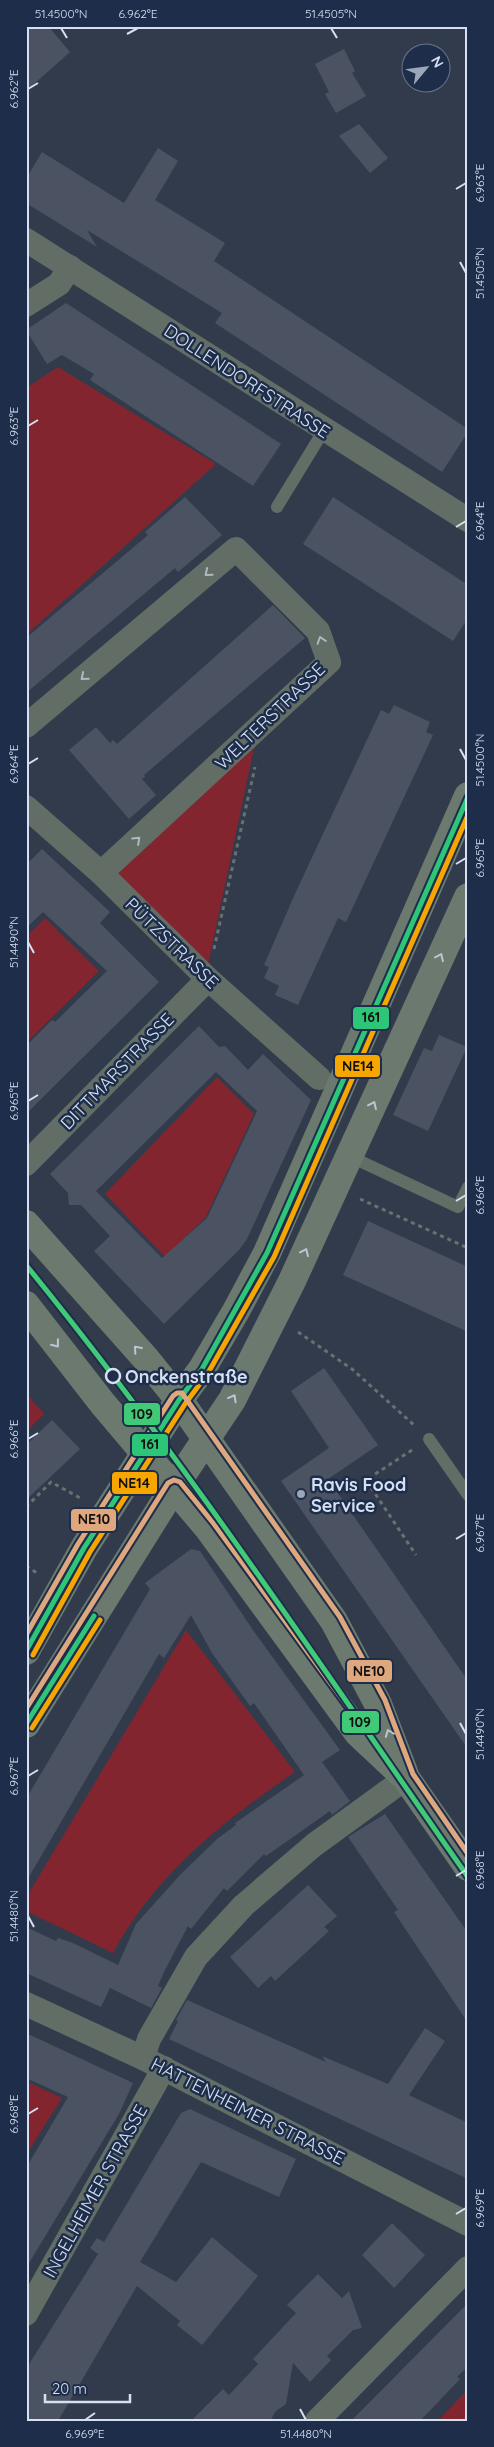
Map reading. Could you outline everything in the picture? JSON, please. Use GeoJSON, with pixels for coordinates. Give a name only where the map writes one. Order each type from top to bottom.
{"type":"FeatureCollection","features":[{"type":"Feature","properties":{"kind":"main road"},"geometry":{"type":"LineString","coordinates":[[26,1651],[61,1587],[106,1513],[146,1454],[179,1400],[202,1369],[267,1253],[468,796]]}},
{"type":"Feature","properties":{"kind":"main road"},"geometry":{"type":"LineString","coordinates":[[26,1724],[174,1487],[232,1400],[266,1334],[334,1190],[468,897]]}},
{"type":"Feature","properties":{"kind":"main road"},"geometry":{"type":"LineString","coordinates":[[26,1224],[146,1359],[179,1400],[334,1621],[378,1704],[406,1778]]}},
{"type":"Feature","properties":{"kind":"main road"},"geometry":{"type":"LineString","coordinates":[[26,1305],[104,1404],[208,1528],[358,1733],[406,1778],[468,1867]]}},
{"type":"Feature","properties":{"kind":"street","name":"DOLLENDORFSTRASSE"},"geometry":{"type":"LineString","coordinates":[[26,240],[468,520]]}},
{"type":"Feature","properties":{"kind":"street"},"geometry":{"type":"LineString","coordinates":[[26,305],[59,284],[70,267]]}},
{"type":"Feature","properties":{"kind":"street","name":"WELTERSTRASSE"},"geometry":{"type":"LineString","coordinates":[[26,726],[236,549],[318,631],[329,662],[101,873]]}},
{"type":"Feature","properties":{"kind":"street","name":"PÜTZSTRASSE"},"geometry":{"type":"LineString","coordinates":[[29,814],[101,873],[208,978],[319,1078]]}},
{"type":"Feature","properties":{"kind":"street","name":"DITTMARSTRASSE"},"geometry":{"type":"LineString","coordinates":[[26,1164],[208,978]]}},
{"type":"Feature","properties":{"kind":"street","name":"INGELHEIMER STRASSE"},"geometry":{"type":"LineString","coordinates":[[26,2314],[153,2063],[149,2039],[196,1957],[244,1905],[314,1845],[406,1778]]}},
{"type":"Feature","properties":{"kind":"street","name":"HATTENHEIMER STRASSE"},"geometry":{"type":"LineString","coordinates":[[26,2004],[153,2063],[468,2224]]}},
{"type":"Feature","properties":{"kind":"street"},"geometry":{"type":"LineString","coordinates":[[317,2421],[468,2268]]}},
{"type":"Feature","properties":{"kind":"lane"},"geometry":{"type":"LineString","coordinates":[[277,507],[324,430]]}},
{"type":"Feature","properties":{"kind":"lane"},"geometry":{"type":"LineString","coordinates":[[349,1156],[458,1207],[468,1187]]}},
{"type":"Feature","properties":{"kind":"lane"},"geometry":{"type":"LineString","coordinates":[[429,1439],[468,1494]]}},
{"type":"Feature","properties":{"kind":"path"},"geometry":{"type":"LineString","coordinates":[[208,978],[265,723]]}},
{"type":"Feature","properties":{"kind":"path"},"geometry":{"type":"LineString","coordinates":[[334,1190],[376,1205],[468,1248]]}},
{"type":"Feature","properties":{"kind":"path"},"geometry":{"type":"LineString","coordinates":[[309,1340],[352,1369],[429,1439],[366,1480],[416,1555]]}},
{"type":"Feature","properties":{"kind":"path"},"geometry":{"type":"LineString","coordinates":[[26,1507],[51,1482],[106,1513]]}},
{"type":"Feature","properties":{"kind":"shaded area"},"geometry":{"type":"Polygon","coordinates":[[[58,367],[216,464],[26,635],[26,388],[58,367]]]}},
{"type":"Feature","properties":{"kind":"shaded area"},"geometry":{"type":"Polygon","coordinates":[[[257,734],[207,970],[108,873],[257,734]]]}},
{"type":"Feature","properties":{"kind":"shaded area"},"geometry":{"type":"Polygon","coordinates":[[[45,918],[99,971],[26,1043],[26,937],[45,918]]]}},
{"type":"Feature","properties":{"kind":"shaded area"},"geometry":{"type":"Polygon","coordinates":[[[217,1077],[254,1114],[206,1217],[165,1257],[105,1194],[217,1077]]]}},
{"type":"Feature","properties":{"kind":"shaded area"},"geometry":{"type":"Polygon","coordinates":[[[26,1393],[44,1414],[26,1432],[26,1393]]]}},
{"type":"Feature","properties":{"kind":"shaded area"},"geometry":{"type":"Polygon","coordinates":[[[186,1630],[295,1772],[217,1830],[170,1874],[149,1898],[113,1953],[26,1911],[26,1898],[186,1630]]]}},
{"type":"Feature","properties":{"kind":"shaded area"},"geometry":{"type":"Polygon","coordinates":[[[26,2081],[62,2098],[26,2155],[26,2081]]]}},
{"type":"Feature","properties":{"kind":"shaded area"},"geometry":{"type":"Polygon","coordinates":[[[468,2389],[468,2421],[438,2421],[468,2389]]]}},
{"type":"Feature","properties":{"kind":"building"},"geometry":{"type":"Polygon","coordinates":[[[33,26],[48,26],[70,52],[26,91],[26,33],[33,26]]]}},
{"type":"Feature","properties":{"kind":"building"},"geometry":{"type":"Polygon","coordinates":[[[344,49],[355,71],[352,73],[366,96],[336,113],[325,94],[329,92],[315,64],[344,49]]]}},
{"type":"Feature","properties":{"kind":"building"},"geometry":{"type":"Polygon","coordinates":[[[359,124],[388,158],[370,173],[339,136],[359,124]]]}},
{"type":"Feature","properties":{"kind":"building"},"geometry":{"type":"Polygon","coordinates":[[[158,148],[178,161],[155,200],[225,243],[214,261],[468,429],[468,432],[442,472],[215,323],[222,313],[87,230],[97,247],[26,203],[26,179],[42,152],[124,203],[158,148]]]}},
{"type":"Feature","properties":{"kind":"building"},"geometry":{"type":"Polygon","coordinates":[[[66,303],[281,444],[253,486],[90,380],[94,374],[62,355],[47,364],[26,330],[66,303]]]}},
{"type":"Feature","properties":{"kind":"building"},"geometry":{"type":"Polygon","coordinates":[[[185,497],[222,535],[178,572],[175,568],[26,693],[26,638],[148,535],[145,532],[185,497]]]}},
{"type":"Feature","properties":{"kind":"building"},"geometry":{"type":"Polygon","coordinates":[[[333,497],[468,585],[468,618],[453,641],[303,544],[333,497]]]}},
{"type":"Feature","properties":{"kind":"building"},"geometry":{"type":"Polygon","coordinates":[[[273,605],[305,638],[144,775],[145,777],[142,779],[156,795],[129,819],[69,750],[96,727],[110,743],[113,740],[117,744],[273,605]]]}},
{"type":"Feature","properties":{"kind":"building"},"geometry":{"type":"Polygon","coordinates":[[[394,705],[430,722],[426,732],[433,735],[346,922],[338,918],[298,1005],[275,995],[279,986],[264,978],[269,967],[264,965],[294,896],[381,710],[389,714],[394,705]]]}},
{"type":"Feature","properties":{"kind":"building"},"geometry":{"type":"Polygon","coordinates":[[[42,849],[110,912],[100,923],[159,982],[26,1114],[26,1046],[52,1020],[55,1022],[107,971],[43,912],[26,928],[26,865],[42,849]]]}},
{"type":"Feature","properties":{"kind":"building"},"geometry":{"type":"Polygon","coordinates":[[[199,1026],[219,1047],[225,1046],[248,1070],[263,1054],[311,1100],[247,1239],[239,1250],[164,1324],[94,1251],[110,1236],[81,1205],[69,1205],[68,1193],[50,1174],[199,1026]],[[216,1072],[96,1191],[162,1258],[207,1218],[257,1111],[216,1072]]]}},
{"type":"Feature","properties":{"kind":"building"},"geometry":{"type":"Polygon","coordinates":[[[439,1035],[467,1047],[428,1131],[393,1115],[424,1048],[432,1051],[439,1035]]]}},
{"type":"Feature","properties":{"kind":"building"},"geometry":{"type":"Polygon","coordinates":[[[368,1221],[468,1267],[468,1332],[343,1275],[368,1221]]]}},
{"type":"Feature","properties":{"kind":"building"},"geometry":{"type":"Polygon","coordinates":[[[324,1368],[378,1445],[328,1479],[468,1681],[468,1749],[281,1481],[329,1448],[291,1391],[324,1368]]]}},
{"type":"Feature","properties":{"kind":"building"},"geometry":{"type":"Polygon","coordinates":[[[52,1420],[80,1449],[26,1500],[26,1445],[52,1420]]]}},
{"type":"Feature","properties":{"kind":"building"},"geometry":{"type":"Polygon","coordinates":[[[191,1549],[200,1551],[255,1633],[340,1750],[322,1762],[350,1801],[332,1815],[330,1811],[266,1856],[264,1854],[227,1891],[224,1888],[191,1929],[188,1926],[165,1970],[158,1986],[162,1988],[151,2008],[110,1988],[101,2007],[26,1973],[26,1927],[56,1941],[58,1938],[73,1943],[118,1965],[136,1924],[180,1875],[217,1839],[236,1825],[235,1823],[304,1775],[254,1703],[250,1706],[212,1653],[191,1615],[164,1658],[159,1654],[26,1882],[26,1799],[150,1589],[145,1583],[191,1549]]]}},
{"type":"Feature","properties":{"kind":"building"},"geometry":{"type":"Polygon","coordinates":[[[385,1814],[468,1933],[468,2023],[394,1912],[398,1910],[348,1837],[385,1814]]]}},
{"type":"Feature","properties":{"kind":"building"},"geometry":{"type":"Polygon","coordinates":[[[308,1885],[337,1916],[324,1927],[329,1931],[275,1981],[271,1976],[258,1988],[230,1957],[308,1885]]]}},
{"type":"Feature","properties":{"kind":"building"},"geometry":{"type":"Polygon","coordinates":[[[187,2000],[326,2062],[322,2056],[388,2084],[425,2028],[445,2041],[409,2095],[468,2123],[468,2179],[169,2039],[178,2021],[176,2020],[187,2000]]]}},
{"type":"Feature","properties":{"kind":"building"},"geometry":{"type":"Polygon","coordinates":[[[26,2033],[133,2083],[119,2114],[26,2268],[26,2168],[68,2097],[26,2078],[26,2033]]]}},
{"type":"Feature","properties":{"kind":"building"},"geometry":{"type":"Polygon","coordinates":[[[190,2109],[296,2159],[279,2197],[201,2162],[140,2262],[176,2282],[212,2237],[258,2276],[202,2345],[177,2325],[180,2321],[137,2286],[58,2421],[26,2421],[26,2369],[98,2254],[90,2248],[97,2238],[104,2242],[181,2113],[190,2109]]]}},
{"type":"Feature","properties":{"kind":"building"},"geometry":{"type":"Polygon","coordinates":[[[392,2223],[425,2255],[394,2288],[362,2255],[392,2223]]]}},
{"type":"Feature","properties":{"kind":"building"},"geometry":{"type":"Polygon","coordinates":[[[318,2274],[342,2298],[349,2291],[362,2328],[353,2330],[327,2356],[331,2360],[310,2382],[293,2363],[286,2404],[276,2411],[270,2421],[191,2421],[223,2389],[229,2395],[258,2364],[253,2359],[296,2313],[287,2305],[318,2274]]]}},
{"type":"Feature","properties":{"kind":"building"},"geometry":{"type":"Polygon","coordinates":[[[468,2303],[468,2366],[457,2377],[460,2379],[420,2421],[351,2421],[468,2303]]]}},
{"type":"Feature","properties":{"kind":"transit line","name":"161"},"geometry":{"type":"LineString","coordinates":[[26,1651],[84,1548],[179,1400],[202,1369],[267,1253],[468,797]]}},
{"type":"Feature","properties":{"kind":"transit line","name":"NE14"},"geometry":{"type":"LineString","coordinates":[[33,1655],[90,1552],[185,1404],[208,1373],[274,1257],[468,815]]}},
{"type":"Feature","properties":{"kind":"transit line","name":"109"},"geometry":{"type":"LineString","coordinates":[[26,1265],[85,1339],[198,1490],[468,1877]]}},
{"type":"Feature","properties":{"kind":"transit line","name":"NE10"},"geometry":{"type":"LineString","coordinates":[[26,1635],[78,1544],[173,1396],[177,1393],[182,1393],[340,1617],[385,1700],[413,1774],[468,1854]]}},
{"type":"Feature","properties":{"kind":"transit line","name":"NE10"},"geometry":{"type":"LineString","coordinates":[[26,1709],[168,1483],[174,1480],[180,1482],[214,1524],[356,1718]]}},
{"type":"Feature","properties":{"kind":"transit line","name":"161"},"geometry":{"type":"LineString","coordinates":[[26,1724],[94,1616]]}},
{"type":"Feature","properties":{"kind":"transit line","name":"NE14"},"geometry":{"type":"LineString","coordinates":[[32,1728],[100,1620]]}},
{"type":"Feature","properties":{"kind":"place","name":"Onckenstraße"},"geometry":{"type":"Point","coordinates":[113,1376]}},
{"type":"Feature","properties":{"kind":"place","name":"Ravis Food Service"},"geometry":{"type":"Point","coordinates":[301,1494]}}]}
